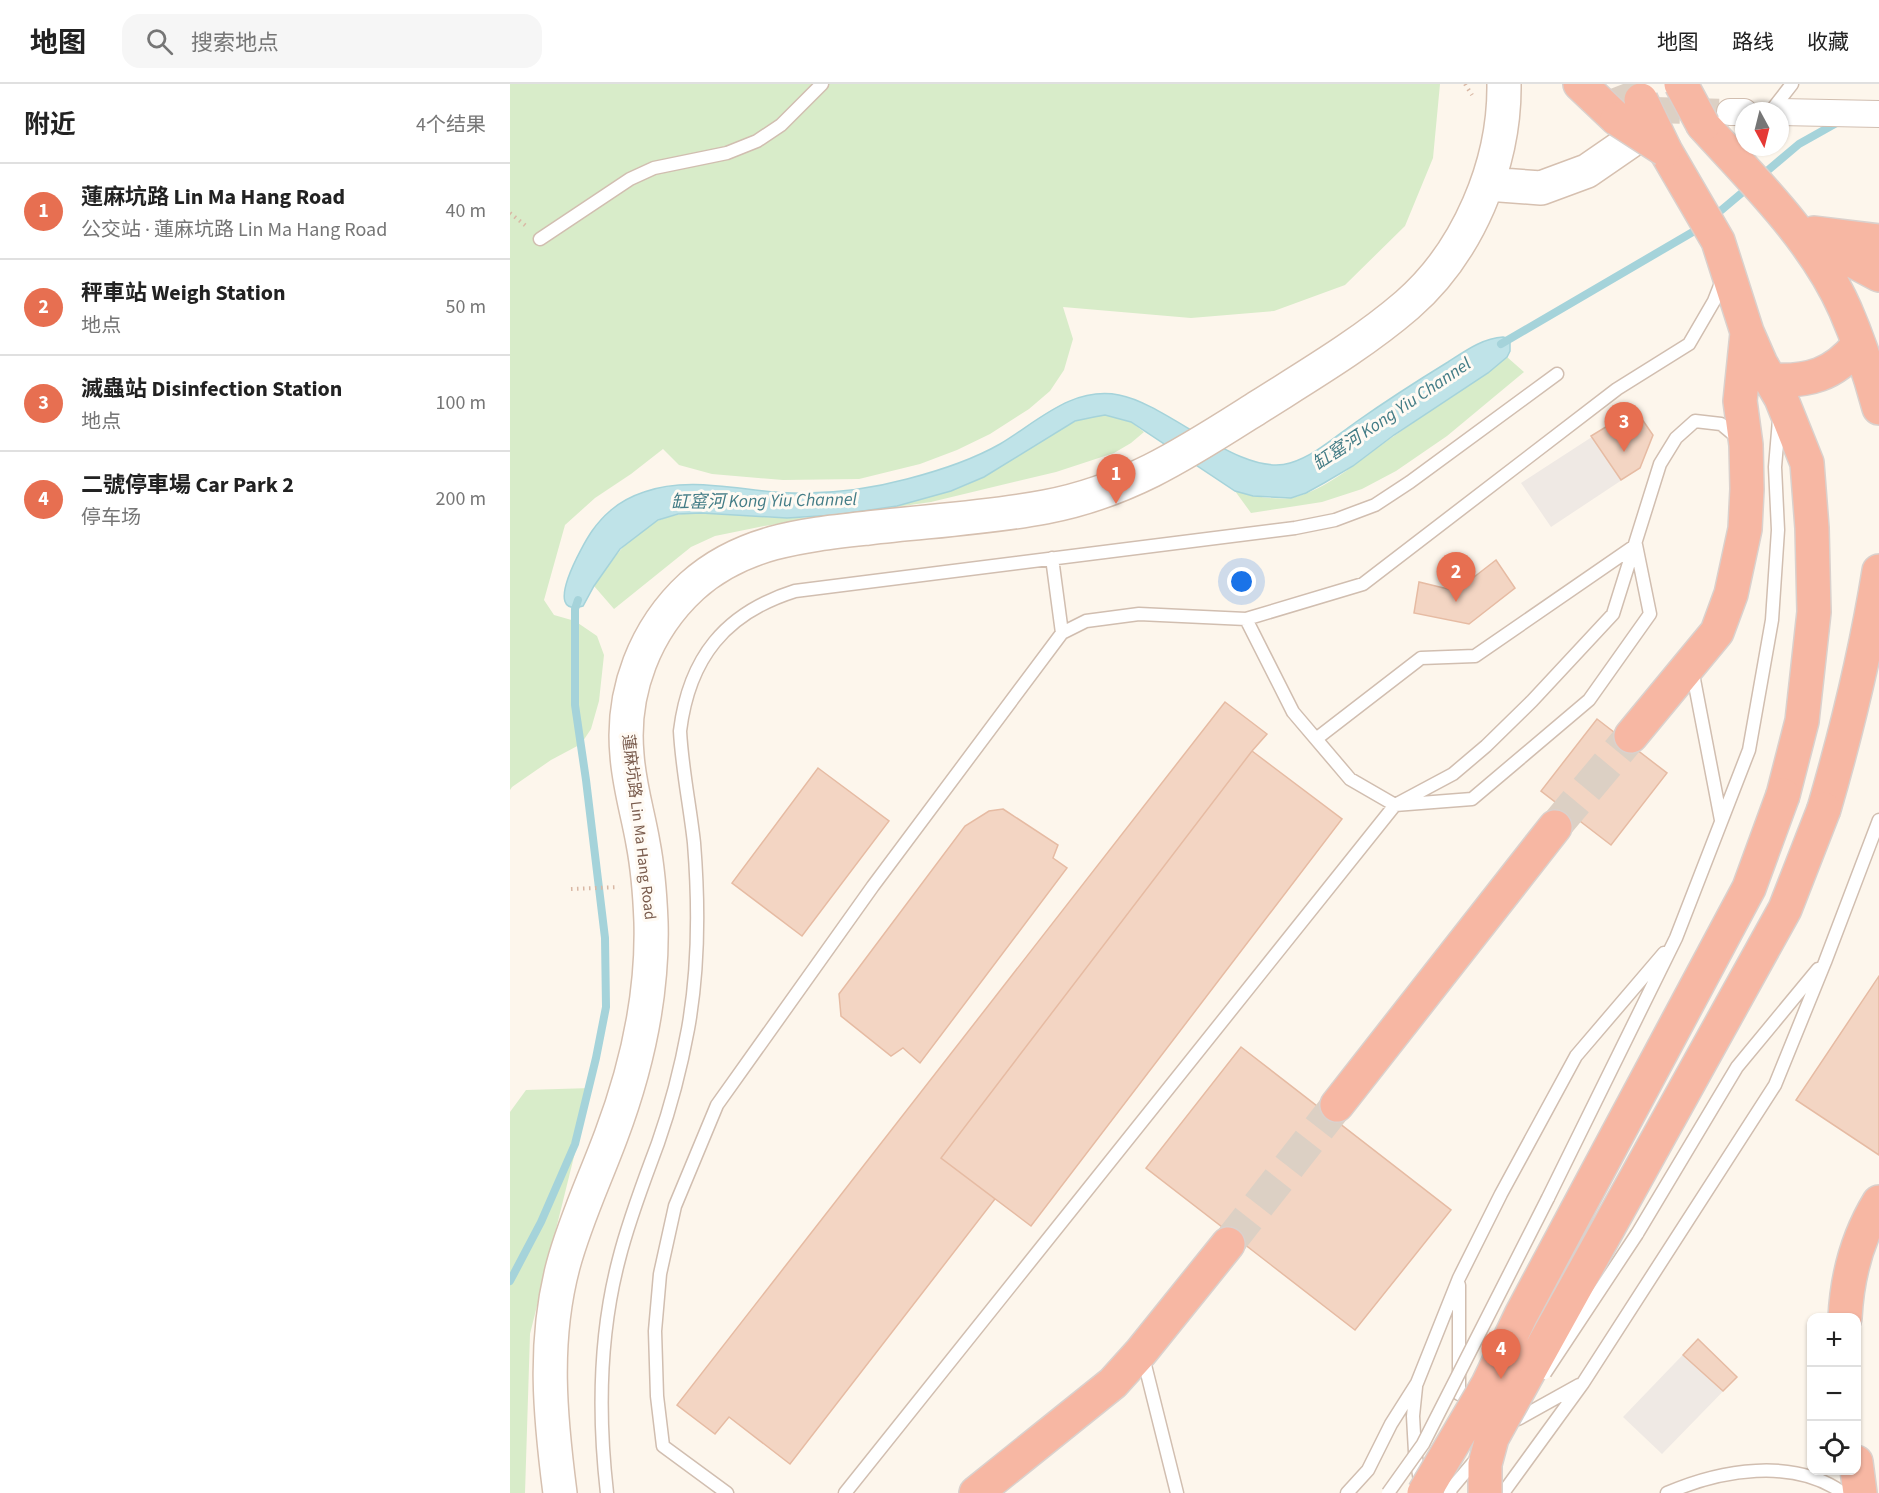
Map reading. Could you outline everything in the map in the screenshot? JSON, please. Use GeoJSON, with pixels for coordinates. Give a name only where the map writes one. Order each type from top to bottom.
{"type":"FeatureCollection","features":[{"type":"Feature","properties":{"kind":"highway"},"geometry":{"type":"LineString","coordinates":[[1580,84],[1617,119],[1665,150]]}},
{"type":"Feature","properties":{"kind":"highway"},"geometry":{"type":"LineString","coordinates":[[1423,1493],[1488,1384],[1521,1315],[1749,888],[1783,795],[1802,721],[1814,612],[1812,528],[1807,462],[1776,389],[1761,364],[1747,332],[1723,254],[1665,150],[1633,84]]}},
{"type":"Feature","properties":{"kind":"highway"},"geometry":{"type":"LineString","coordinates":[[1681,84],[1726,116]]}},
{"type":"Feature","properties":{"kind":"highway"},"geometry":{"type":"LineString","coordinates":[[1698,84],[1726,116],[1788,219],[1840,299],[1879,408]]}},
{"type":"Feature","properties":{"kind":"highway"},"geometry":{"type":"LineString","coordinates":[[1788,219],[1879,241]]}},
{"type":"Feature","properties":{"kind":"highway"},"geometry":{"type":"LineString","coordinates":[[1788,219],[1878,277]]}},
{"type":"Feature","properties":{"kind":"highway"},"geometry":{"type":"LineString","coordinates":[[1631,736],[1717,632],[1731,594],[1745,529],[1746,445],[1740,401],[1747,332]]}},
{"type":"Feature","properties":{"kind":"highway"},"geometry":{"type":"LineString","coordinates":[[1776,389],[1825,373],[1849,357],[1858,345]]}},
{"type":"Feature","properties":{"kind":"highway"},"geometry":{"type":"LineString","coordinates":[[1500,1490],[1485,1464],[1492,1438],[1554,1330],[1785,909],[1824,809],[1857,688],[1871,624],[1879,571]]}},
{"type":"Feature","properties":{"kind":"highway"},"geometry":{"type":"LineString","coordinates":[[1337,1105],[1555,827]]}},
{"type":"Feature","properties":{"kind":"highway"},"geometry":{"type":"LineString","coordinates":[[1846,1313],[1852,1261],[1869,1218],[1879,1203]]}},
{"type":"Feature","properties":{"kind":"highway"},"geometry":{"type":"LineString","coordinates":[[976,1493],[1113,1383],[1141,1352],[1228,1244]]}},
{"type":"Feature","properties":{"kind":"highway"},"geometry":{"type":"LineString","coordinates":[[1858,1475],[1860,1493]]}},
{"type":"Feature","properties":{"kind":"street","name":"蓮麻坑路 Lin Ma Hang Road"},"geometry":{"type":"LineString","coordinates":[[560,1493],[549,1395],[550,1345],[556,1301],[563,1266],[574,1231],[611,1136],[631,1076],[644,1020],[648,990],[651,925],[649,885],[627,761],[626,736],[627,709],[633,681],[656,629],[672,606],[710,571],[753,548],[807,535],[1047,506],[1104,491],[1161,468],[1322,367],[1404,308],[1421,292],[1457,245],[1478,207],[1487,184],[1501,124],[1504,84]]}},
{"type":"Feature","properties":{"kind":"street"},"geometry":{"type":"LineString","coordinates":[[1789,112],[1879,114]]}},
{"type":"Feature","properties":{"kind":"street"},"geometry":{"type":"LineString","coordinates":[[1487,184],[1519,188],[1549,186],[1587,171],[1632,140]]}},
{"type":"Feature","properties":{"kind":"lane"},"geometry":{"type":"LineString","coordinates":[[540,238],[630,179],[654,168],[727,153],[757,141],[781,125],[822,84]]}},
{"type":"Feature","properties":{"kind":"lane"},"geometry":{"type":"LineString","coordinates":[[1785,102],[1792,84]]}},
{"type":"Feature","properties":{"kind":"lane"},"geometry":{"type":"LineString","coordinates":[[727,1493],[663,1446],[657,1395],[655,1330],[660,1274],[675,1206],[717,1105],[873,886],[1062,633],[1086,621],[1139,614],[1246,619],[1364,584],[1617,389],[1689,344],[1714,301],[1723,254]]}},
{"type":"Feature","properties":{"kind":"lane"},"geometry":{"type":"LineString","coordinates":[[607,1493],[601,1397],[603,1354],[611,1292],[628,1227],[672,1096],[688,1027],[693,992],[696,958],[696,882],[693,832],[680,731],[689,687],[711,645],[745,614],[776,597],[795,591],[1295,528],[1357,513],[1410,482],[1557,374]]}},
{"type":"Feature","properties":{"kind":"lane"},"geometry":{"type":"LineString","coordinates":[[1388,1493],[1423,1444],[1676,938],[1749,750],[1772,620],[1778,530],[1776,389]]}},
{"type":"Feature","properties":{"kind":"lane"},"geometry":{"type":"LineString","coordinates":[[845,1493],[1395,805],[1453,774],[1486,746],[1532,701],[1613,614],[1660,464],[1676,438],[1695,421],[1721,424],[1746,445]]}},
{"type":"Feature","properties":{"kind":"lane"},"geometry":{"type":"LineString","coordinates":[[1246,619],[1293,712],[1350,779],[1395,805],[1472,799],[1589,700],[1650,614],[1636,545]]}},
{"type":"Feature","properties":{"kind":"lane"},"geometry":{"type":"LineString","coordinates":[[1316,739],[1421,658],[1475,656],[1636,545]]}},
{"type":"Feature","properties":{"kind":"lane"},"geometry":{"type":"LineString","coordinates":[[1052,558],[1062,633]]}},
{"type":"Feature","properties":{"kind":"lane"},"geometry":{"type":"LineString","coordinates":[[1691,663],[1721,821]]}},
{"type":"Feature","properties":{"kind":"lane"},"geometry":{"type":"LineString","coordinates":[[1494,1493],[1500,1490],[1583,1383],[1775,1085],[1879,820]]}},
{"type":"Feature","properties":{"kind":"lane"},"geometry":{"type":"LineString","coordinates":[[1347,1493],[1368,1470],[1391,1424],[1417,1383],[1459,1278],[1501,1194],[1576,1056],[1676,938]]}},
{"type":"Feature","properties":{"kind":"lane"},"geometry":{"type":"LineString","coordinates":[[1450,1493],[1476,1459],[1510,1422],[1568,1340],[1637,1234],[1737,1067],[1825,962]]}},
{"type":"Feature","properties":{"kind":"lane"},"geometry":{"type":"LineString","coordinates":[[1459,1278],[1459,1394],[1518,1419],[1583,1383]]}},
{"type":"Feature","properties":{"kind":"lane"},"geometry":{"type":"LineString","coordinates":[[1141,1352],[1176,1493]]}},
{"type":"Feature","properties":{"kind":"lane"},"geometry":{"type":"LineString","coordinates":[[1417,1383],[1413,1416],[1414,1452],[1423,1493]]}},
{"type":"Feature","properties":{"kind":"lane"},"geometry":{"type":"LineString","coordinates":[[1667,1493],[1693,1482],[1752,1471],[1793,1472],[1829,1483],[1843,1493]]}},
{"type":"Feature","properties":{"kind":"path"},"geometry":{"type":"LineString","coordinates":[[571,889],[626,887]]}},
{"type":"Feature","properties":{"kind":"shaded area"},"geometry":{"type":"Polygon","coordinates":[[[1635,409],[1653,435],[1640,468],[1551,527],[1521,483],[1635,409]]]}},
{"type":"Feature","properties":{"kind":"shaded area"},"geometry":{"type":"Polygon","coordinates":[[[1698,1339],[1737,1377],[1662,1454],[1623,1417],[1698,1339]]]}},
{"type":"Feature","properties":{"kind":"green space"},"geometry":{"type":"Polygon","coordinates":[[[510,84],[1440,84],[1433,158],[1405,226],[1345,285],[1274,311],[1191,318],[1063,307],[1073,339],[1064,370],[1050,391],[1029,409],[990,434],[920,464],[859,479],[783,480],[712,474],[679,465],[663,449],[595,498],[565,525],[544,600],[554,615],[575,621],[597,636],[604,655],[599,701],[591,729],[581,744],[551,760],[510,790],[510,84]]]}},
{"type":"Feature","properties":{"kind":"green space"},"geometry":{"type":"Polygon","coordinates":[[[1507,357],[1524,372],[1447,436],[1396,471],[1362,489],[1322,502],[1251,513],[1235,491],[1262,497],[1290,498],[1317,489],[1332,481],[1507,357]]]}},
{"type":"Feature","properties":{"kind":"green space"},"geometry":{"type":"Polygon","coordinates":[[[1105,415],[1131,422],[1144,432],[1114,453],[1056,472],[931,502],[854,513],[908,503],[964,486],[996,469],[1042,439],[1081,419],[1105,415]]]}},
{"type":"Feature","properties":{"kind":"green space"},"geometry":{"type":"Polygon","coordinates":[[[689,513],[786,518],[844,515],[764,526],[715,536],[691,547],[614,609],[594,586],[630,539],[649,525],[674,516],[689,513]]]}},
{"type":"Feature","properties":{"kind":"green space"},"geometry":{"type":"Polygon","coordinates":[[[591,1088],[530,1334],[525,1493],[510,1493],[510,1112],[526,1090],[591,1088]]]}},
{"type":"Feature","properties":{"kind":"water"},"geometry":{"type":"Polygon","coordinates":[[[1503,337],[1510,339],[1510,351],[1507,357],[1488,373],[1394,435],[1353,466],[1306,493],[1291,498],[1253,496],[1235,491],[1131,422],[1105,415],[1075,421],[984,477],[951,491],[897,506],[835,515],[787,518],[701,513],[678,514],[658,520],[620,549],[583,606],[571,607],[565,602],[568,578],[592,531],[614,508],[644,492],[662,487],[699,485],[774,492],[821,493],[893,483],[943,469],[978,455],[1070,401],[1102,394],[1119,395],[1138,401],[1204,438],[1250,460],[1271,465],[1290,463],[1316,451],[1379,406],[1481,342],[1503,337]]]}},
{"type":"Feature","properties":{"kind":"building"},"geometry":{"type":"Polygon","coordinates":[[[1635,409],[1653,435],[1640,468],[1621,480],[1591,436],[1635,409]]]}},
{"type":"Feature","properties":{"kind":"building"},"geometry":{"type":"Polygon","coordinates":[[[1496,560],[1515,588],[1469,624],[1414,613],[1419,582],[1456,591],[1496,560]]]}},
{"type":"Feature","properties":{"kind":"building"},"geometry":{"type":"Polygon","coordinates":[[[1225,702],[1267,734],[941,1158],[995,1199],[790,1464],[729,1417],[715,1434],[677,1405],[1225,702]]]}},
{"type":"Feature","properties":{"kind":"building"},"geometry":{"type":"Polygon","coordinates":[[[1597,719],[1667,773],[1611,845],[1541,791],[1597,719]]]}},
{"type":"Feature","properties":{"kind":"building"},"geometry":{"type":"Polygon","coordinates":[[[1252,751],[1342,819],[1031,1226],[941,1158],[1252,751]]]}},
{"type":"Feature","properties":{"kind":"building"},"geometry":{"type":"Polygon","coordinates":[[[818,768],[889,821],[802,936],[732,883],[818,768]]]}},
{"type":"Feature","properties":{"kind":"building"},"geometry":{"type":"Polygon","coordinates":[[[1003,809],[1058,845],[1053,858],[1067,868],[920,1063],[903,1048],[891,1056],[841,1016],[839,994],[965,826],[989,811],[1003,809]]]}},
{"type":"Feature","properties":{"kind":"building"},"geometry":{"type":"Polygon","coordinates":[[[1879,976],[1879,1155],[1796,1100],[1879,976]]]}},
{"type":"Feature","properties":{"kind":"building"},"geometry":{"type":"Polygon","coordinates":[[[1241,1047],[1451,1210],[1355,1330],[1146,1168],[1241,1047]]]}},
{"type":"Feature","properties":{"kind":"building"},"geometry":{"type":"Polygon","coordinates":[[[1698,1339],[1737,1377],[1723,1391],[1683,1355],[1698,1339]]]}},
{"type":"Feature","properties":{"kind":"waterway","name":"缸窰河 Kong Yiu Channel"},"geometry":{"type":"LineString","coordinates":[[1760,177],[1799,144],[1840,121]]}},
{"type":"Feature","properties":{"kind":"waterway","name":"缸窰河 Kong Yiu Channel"},"geometry":{"type":"LineString","coordinates":[[1712,218],[1750,186]]}},
{"type":"Feature","properties":{"kind":"waterway","name":"缸窰河 Kong Yiu Channel"},"geometry":{"type":"LineString","coordinates":[[1501,344],[1703,226]]}},
{"type":"Feature","properties":{"kind":"waterway","name":"缸窰河 Kong Yiu Channel"},"geometry":{"type":"LineString","coordinates":[[510,1281],[541,1222],[575,1144],[606,1007],[605,938],[575,705],[575,609],[578,600]]}},
{"type":"Feature","properties":{"kind":"tunnel"},"geometry":{"type":"LineString","coordinates":[[1623,84],[1630,102],[1632,138]]}},
{"type":"Feature","properties":{"kind":"tunnel"},"geometry":{"type":"LineString","coordinates":[[1654,110],[1730,112]]}},
{"type":"Feature","properties":{"kind":"tunnel"},"geometry":{"type":"LineString","coordinates":[[1555,827],[1631,736]]}},
{"type":"Feature","properties":{"kind":"tunnel"},"geometry":{"type":"LineString","coordinates":[[1228,1244],[1337,1105]]}},
{"type":"Feature","properties":{"kind":"place","name":"滅蟲站 Disinfection Station"},"geometry":{"type":"Point","coordinates":[1624,452]}},
{"type":"Feature","properties":{"kind":"place","name":"蓮麻坑路 Lin Ma Hang Road"},"geometry":{"type":"Point","coordinates":[1116,504]}},
{"type":"Feature","properties":{"kind":"place","name":"秤車站 Weigh Station"},"geometry":{"type":"Point","coordinates":[1456,602]}},
{"type":"Feature","properties":{"kind":"place","name":"二號停車場 Car Park 2"},"geometry":{"type":"Point","coordinates":[1501,1379]}}]}
